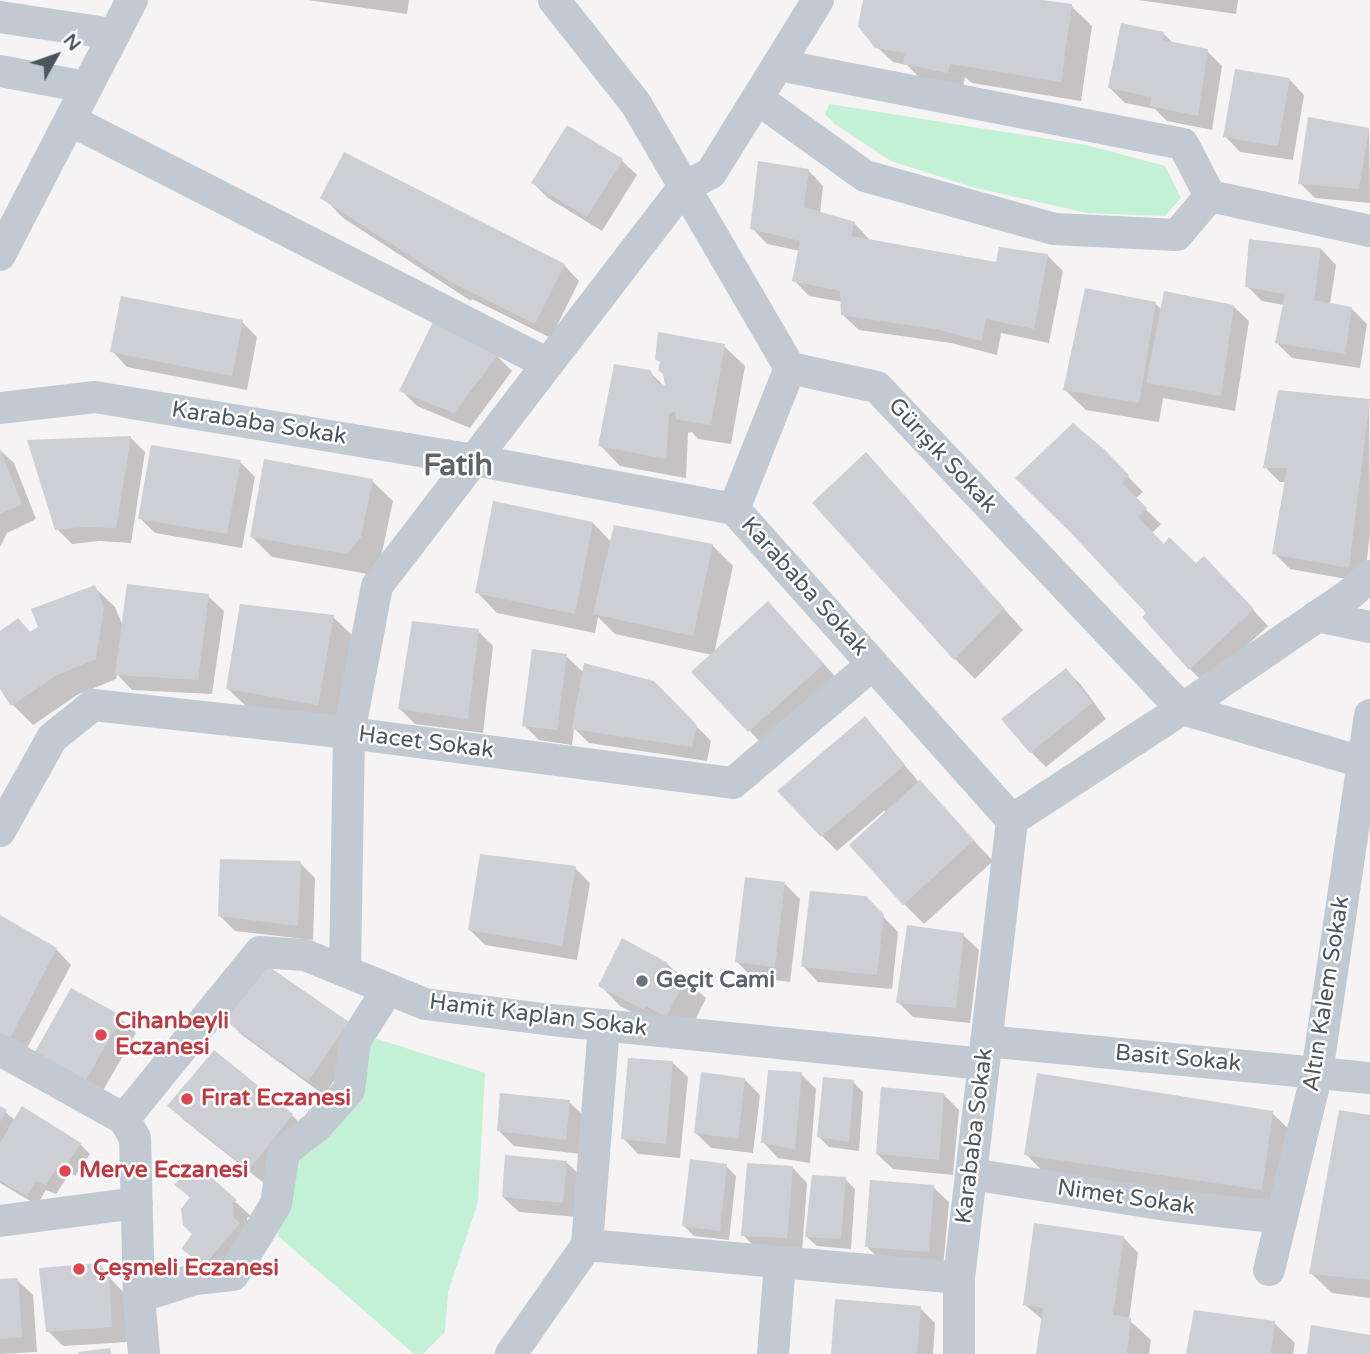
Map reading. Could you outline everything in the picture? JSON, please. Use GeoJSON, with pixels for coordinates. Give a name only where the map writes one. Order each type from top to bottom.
{"type":"FeatureCollection","features":[{"type":"Feature","properties":{"kind":"street"},"geometry":{"type":"LineString","coordinates":[[0,255],[132,0]]}},
{"type":"Feature","properties":{"kind":"street"},"geometry":{"type":"LineString","coordinates":[[554,0],[636,104],[790,368],[734,509]]}},
{"type":"Feature","properties":{"kind":"street"},"geometry":{"type":"LineString","coordinates":[[345,971],[349,733],[377,586],[683,188],[711,173],[818,0]]}},
{"type":"Feature","properties":{"kind":"street"},"geometry":{"type":"LineString","coordinates":[[0,18],[113,34]]}},
{"type":"Feature","properties":{"kind":"street"},"geometry":{"type":"LineString","coordinates":[[779,65],[1183,144],[1210,197]]}},
{"type":"Feature","properties":{"kind":"street"},"geometry":{"type":"LineString","coordinates":[[0,71],[86,87]]}},
{"type":"Feature","properties":{"kind":"street"},"geometry":{"type":"LineString","coordinates":[[758,99],[865,176],[1054,229],[1177,235],[1210,197]]}},
{"type":"Feature","properties":{"kind":"street"},"geometry":{"type":"LineString","coordinates":[[70,120],[548,364]]}},
{"type":"Feature","properties":{"kind":"street"},"geometry":{"type":"LineString","coordinates":[[1210,197],[1370,231]]}},
{"type":"Feature","properties":{"kind":"street","name":"Gürışık Sokak"},"geometry":{"type":"LineString","coordinates":[[790,368],[877,387],[1182,709]]}},
{"type":"Feature","properties":{"kind":"street","name":"Karababa Sokak"},"geometry":{"type":"LineString","coordinates":[[0,408],[95,397],[474,460],[734,509],[1012,820],[959,1278],[959,1354]]}},
{"type":"Feature","properties":{"kind":"street"},"geometry":{"type":"LineString","coordinates":[[1012,820],[1182,709],[1350,594],[1370,576]]}},
{"type":"Feature","properties":{"kind":"street"},"geometry":{"type":"LineString","coordinates":[[1317,615],[1370,627]]}},
{"type":"Feature","properties":{"kind":"street","name":"Hacet Sokak"},"geometry":{"type":"LineString","coordinates":[[0,831],[52,738],[93,705],[349,733],[733,783],[873,664]]}},
{"type":"Feature","properties":{"kind":"street"},"geometry":{"type":"LineString","coordinates":[[1182,709],[1362,762]]}},
{"type":"Feature","properties":{"kind":"street","name":"Altın Kalem Sokak"},"geometry":{"type":"LineString","coordinates":[[1269,1270],[1317,1073],[1370,715]]}},
{"type":"Feature","properties":{"kind":"street","name":"Hamit Kaplan Sokak"},"geometry":{"type":"LineString","coordinates":[[124,1119],[260,952],[305,955],[425,1004],[604,1026],[985,1052]]}},
{"type":"Feature","properties":{"kind":"street"},"geometry":{"type":"LineString","coordinates":[[139,1297],[195,1279],[233,1275],[276,1203],[284,1152],[316,1127],[349,1090],[355,1041],[388,989]]}},
{"type":"Feature","properties":{"kind":"street"},"geometry":{"type":"LineString","coordinates":[[511,1354],[587,1245],[604,1026]]}},
{"type":"Feature","properties":{"kind":"street"},"geometry":{"type":"LineString","coordinates":[[0,1050],[124,1119],[135,1138],[139,1297],[144,1354]]}},
{"type":"Feature","properties":{"kind":"street","name":"Basit Sokak"},"geometry":{"type":"LineString","coordinates":[[985,1052],[1370,1078]]}},
{"type":"Feature","properties":{"kind":"street","name":"Nimet Sokak"},"geometry":{"type":"LineString","coordinates":[[971,1174],[1166,1205],[1282,1219]]}},
{"type":"Feature","properties":{"kind":"street"},"geometry":{"type":"LineString","coordinates":[[0,1221],[137,1203]]}},
{"type":"Feature","properties":{"kind":"street"},"geometry":{"type":"LineString","coordinates":[[587,1245],[959,1278]]}},
{"type":"Feature","properties":{"kind":"street"},"geometry":{"type":"LineString","coordinates":[[773,1354],[780,1262]]}},
{"type":"Feature","properties":{"kind":"green space"},"geometry":{"type":"Polygon","coordinates":[[[829,104],[1086,145],[1165,166],[1181,198],[1165,216],[1087,213],[972,187],[891,161],[835,124],[825,114],[829,104]]]}},
{"type":"Feature","properties":{"kind":"green space"},"geometry":{"type":"Polygon","coordinates":[[[371,1037],[485,1073],[478,1202],[448,1292],[445,1332],[423,1354],[414,1354],[278,1236],[275,1184],[371,1037]]]}},
{"type":"Feature","properties":{"kind":"building"},"geometry":{"type":"Polygon","coordinates":[[[863,0],[1043,0],[1072,4],[1061,82],[950,64],[948,73],[903,64],[905,53],[875,48],[858,26],[863,0]]]}},
{"type":"Feature","properties":{"kind":"building"},"geometry":{"type":"Polygon","coordinates":[[[1121,23],[1164,32],[1163,40],[1208,49],[1198,116],[1150,106],[1151,97],[1108,88],[1121,23]]]}},
{"type":"Feature","properties":{"kind":"building"},"geometry":{"type":"Polygon","coordinates":[[[1235,69],[1290,78],[1278,146],[1223,137],[1235,69]]]}},
{"type":"Feature","properties":{"kind":"building"},"geometry":{"type":"Polygon","coordinates":[[[1308,117],[1369,128],[1359,189],[1298,184],[1308,117]]]}},
{"type":"Feature","properties":{"kind":"building"},"geometry":{"type":"Polygon","coordinates":[[[567,125],[623,159],[587,217],[531,183],[567,125]]]}},
{"type":"Feature","properties":{"kind":"building"},"geometry":{"type":"Polygon","coordinates":[[[344,152],[565,264],[535,324],[451,282],[320,198],[344,152]]]}},
{"type":"Feature","properties":{"kind":"building"},"geometry":{"type":"Polygon","coordinates":[[[758,161],[809,169],[804,207],[855,222],[851,236],[996,262],[999,247],[1048,254],[1034,329],[986,319],[982,341],[935,329],[841,315],[840,291],[792,281],[800,241],[750,229],[758,161]]]}},
{"type":"Feature","properties":{"kind":"building"},"geometry":{"type":"Polygon","coordinates":[[[1249,239],[1321,248],[1314,300],[1352,307],[1345,354],[1275,343],[1285,294],[1245,287],[1249,239]]]}},
{"type":"Feature","properties":{"kind":"building"},"geometry":{"type":"Polygon","coordinates":[[[1085,288],[1156,302],[1139,403],[1063,390],[1085,288]]]}},
{"type":"Feature","properties":{"kind":"building"},"geometry":{"type":"Polygon","coordinates":[[[1164,291],[1234,305],[1221,396],[1146,383],[1164,291]]]}},
{"type":"Feature","properties":{"kind":"building"},"geometry":{"type":"Polygon","coordinates":[[[121,296],[243,320],[232,376],[110,352],[121,296]]]}},
{"type":"Feature","properties":{"kind":"building"},"geometry":{"type":"Polygon","coordinates":[[[433,322],[498,355],[454,413],[399,391],[433,322]]]}},
{"type":"Feature","properties":{"kind":"building"},"geometry":{"type":"Polygon","coordinates":[[[658,332],[725,344],[711,425],[676,419],[675,412],[669,413],[666,459],[598,446],[614,364],[650,370],[657,383],[665,385],[663,374],[658,370],[660,362],[655,359],[658,332]]]}},
{"type":"Feature","properties":{"kind":"building"},"geometry":{"type":"Polygon","coordinates":[[[1278,390],[1370,399],[1349,568],[1272,554],[1287,468],[1263,468],[1278,390]]]}},
{"type":"Feature","properties":{"kind":"building"},"geometry":{"type":"Polygon","coordinates":[[[1073,423],[1129,475],[1122,483],[1147,508],[1138,517],[1164,544],[1169,537],[1196,563],[1204,556],[1254,609],[1189,670],[1142,617],[1146,613],[1015,478],[1073,423]]]}},
{"type":"Feature","properties":{"kind":"building"},"geometry":{"type":"Polygon","coordinates":[[[131,436],[116,528],[55,530],[27,440],[131,436]]]}},
{"type":"Feature","properties":{"kind":"building"},"geometry":{"type":"Polygon","coordinates":[[[151,445],[241,460],[227,534],[138,519],[151,445]]]}},
{"type":"Feature","properties":{"kind":"building"},"geometry":{"type":"Polygon","coordinates":[[[0,449],[22,504],[0,514],[0,449]]]}},
{"type":"Feature","properties":{"kind":"building"},"geometry":{"type":"Polygon","coordinates":[[[866,452],[1004,608],[954,660],[812,503],[866,452]]]}},
{"type":"Feature","properties":{"kind":"building"},"geometry":{"type":"Polygon","coordinates":[[[264,459],[373,479],[361,537],[347,554],[250,537],[264,459]]]}},
{"type":"Feature","properties":{"kind":"building"},"geometry":{"type":"Polygon","coordinates":[[[493,501],[593,522],[575,614],[475,593],[493,501]]]}},
{"type":"Feature","properties":{"kind":"building"},"geometry":{"type":"Polygon","coordinates":[[[614,525],[713,544],[693,636],[593,614],[614,525]]]}},
{"type":"Feature","properties":{"kind":"building"},"geometry":{"type":"Polygon","coordinates":[[[127,584],[209,594],[198,680],[115,675],[127,584]]]}},
{"type":"Feature","properties":{"kind":"building"},"geometry":{"type":"Polygon","coordinates":[[[95,585],[104,607],[96,659],[57,675],[11,706],[0,689],[0,631],[18,618],[30,632],[38,627],[31,609],[95,585]]]}},
{"type":"Feature","properties":{"kind":"building"},"geometry":{"type":"Polygon","coordinates":[[[768,601],[824,664],[748,732],[691,672],[768,601]]]}},
{"type":"Feature","properties":{"kind":"building"},"geometry":{"type":"Polygon","coordinates":[[[240,604],[334,615],[318,705],[226,689],[240,604]]]}},
{"type":"Feature","properties":{"kind":"building"},"geometry":{"type":"Polygon","coordinates":[[[412,621],[479,629],[468,719],[398,709],[412,621]]]}},
{"type":"Feature","properties":{"kind":"building"},"geometry":{"type":"Polygon","coordinates":[[[532,649],[567,654],[557,730],[522,726],[532,649]]]}},
{"type":"Feature","properties":{"kind":"building"},"geometry":{"type":"Polygon","coordinates":[[[584,663],[654,681],[697,725],[692,747],[572,729],[584,663]]]}},
{"type":"Feature","properties":{"kind":"building"},"geometry":{"type":"Polygon","coordinates":[[[1066,668],[1092,703],[1030,753],[1001,719],[1066,668]]]}},
{"type":"Feature","properties":{"kind":"building"},"geometry":{"type":"Polygon","coordinates":[[[865,716],[905,765],[821,837],[777,791],[865,716]]]}},
{"type":"Feature","properties":{"kind":"building"},"geometry":{"type":"Polygon","coordinates":[[[920,780],[974,840],[903,905],[849,845],[920,780]]]}},
{"type":"Feature","properties":{"kind":"building"},"geometry":{"type":"Polygon","coordinates":[[[480,854],[576,866],[562,946],[468,930],[480,854]]]}},
{"type":"Feature","properties":{"kind":"building"},"geometry":{"type":"Polygon","coordinates":[[[220,859],[301,861],[298,926],[218,916],[220,859]]]}},
{"type":"Feature","properties":{"kind":"building"},"geometry":{"type":"Polygon","coordinates":[[[745,877],[785,882],[775,967],[735,962],[745,877]]]}},
{"type":"Feature","properties":{"kind":"building"},"geometry":{"type":"Polygon","coordinates":[[[810,891],[866,896],[884,915],[877,975],[801,967],[810,891]]]}},
{"type":"Feature","properties":{"kind":"building"},"geometry":{"type":"Polygon","coordinates":[[[0,915],[57,948],[10,1038],[0,1033],[0,915]]]}},
{"type":"Feature","properties":{"kind":"building"},"geometry":{"type":"Polygon","coordinates":[[[907,925],[964,933],[956,1008],[896,1003],[907,925]]]}},
{"type":"Feature","properties":{"kind":"building","name":"Geçit Cami"},"geometry":{"type":"Polygon","coordinates":[[[622,938],[668,963],[666,966],[687,977],[666,1017],[646,1006],[644,1010],[598,986],[622,938]]]}},
{"type":"Feature","properties":{"kind":"building"},"geometry":{"type":"Polygon","coordinates":[[[265,964],[349,1022],[308,1081],[224,1020],[265,964]]]}},
{"type":"Feature","properties":{"kind":"building"},"geometry":{"type":"Polygon","coordinates":[[[71,988],[122,1016],[86,1080],[35,1052],[71,988]]]}},
{"type":"Feature","properties":{"kind":"building"},"geometry":{"type":"Polygon","coordinates":[[[214,1050],[293,1114],[249,1170],[167,1106],[214,1050]]]}},
{"type":"Feature","properties":{"kind":"building"},"geometry":{"type":"Polygon","coordinates":[[[628,1058],[673,1061],[666,1144],[621,1139],[628,1058]]]}},
{"type":"Feature","properties":{"kind":"building"},"geometry":{"type":"Polygon","coordinates":[[[768,1070],[802,1072],[795,1149],[761,1143],[768,1070]]]}},
{"type":"Feature","properties":{"kind":"building"},"geometry":{"type":"Polygon","coordinates":[[[701,1072],[745,1078],[738,1139],[694,1133],[701,1072]]]}},
{"type":"Feature","properties":{"kind":"building"},"geometry":{"type":"Polygon","coordinates":[[[1037,1073],[1273,1111],[1262,1190],[1024,1155],[1037,1073]]]}},
{"type":"Feature","properties":{"kind":"building"},"geometry":{"type":"Polygon","coordinates":[[[823,1077],[854,1080],[849,1142],[817,1137],[823,1077]]]}},
{"type":"Feature","properties":{"kind":"building"},"geometry":{"type":"Polygon","coordinates":[[[881,1087],[944,1093],[939,1160],[876,1154],[881,1087]]]}},
{"type":"Feature","properties":{"kind":"building"},"geometry":{"type":"Polygon","coordinates":[[[500,1093],[570,1100],[566,1140],[497,1131],[500,1093]]]}},
{"type":"Feature","properties":{"kind":"building"},"geometry":{"type":"Polygon","coordinates":[[[0,1106],[7,1110],[0,1122],[0,1106]]]}},
{"type":"Feature","properties":{"kind":"building"},"geometry":{"type":"Polygon","coordinates":[[[22,1106],[81,1143],[65,1168],[59,1164],[46,1185],[36,1181],[27,1196],[0,1181],[0,1143],[22,1106]]]}},
{"type":"Feature","properties":{"kind":"building"},"geometry":{"type":"Polygon","coordinates":[[[1339,1110],[1370,1115],[1370,1280],[1309,1274],[1339,1110]]]}},
{"type":"Feature","properties":{"kind":"building"},"geometry":{"type":"Polygon","coordinates":[[[505,1155],[567,1161],[563,1203],[502,1197],[505,1155]]]}},
{"type":"Feature","properties":{"kind":"building"},"geometry":{"type":"Polygon","coordinates":[[[690,1159],[727,1164],[720,1231],[682,1226],[690,1159]]]}},
{"type":"Feature","properties":{"kind":"building"},"geometry":{"type":"Polygon","coordinates":[[[194,1162],[237,1200],[233,1203],[234,1218],[240,1223],[204,1265],[181,1249],[192,1234],[183,1225],[181,1209],[190,1197],[174,1185],[194,1162]]]}},
{"type":"Feature","properties":{"kind":"building"},"geometry":{"type":"Polygon","coordinates":[[[747,1163],[793,1166],[787,1238],[741,1236],[747,1163]]]}},
{"type":"Feature","properties":{"kind":"building"},"geometry":{"type":"Polygon","coordinates":[[[812,1175],[846,1177],[841,1239],[805,1237],[812,1175]]]}},
{"type":"Feature","properties":{"kind":"building"},"geometry":{"type":"Polygon","coordinates":[[[870,1180],[934,1185],[929,1252],[865,1247],[870,1180]]]}},
{"type":"Feature","properties":{"kind":"building"},"geometry":{"type":"Polygon","coordinates":[[[1034,1223],[1124,1236],[1113,1315],[1131,1318],[1127,1354],[1036,1354],[1043,1308],[1023,1305],[1034,1223]]]}},
{"type":"Feature","properties":{"kind":"building"},"geometry":{"type":"Polygon","coordinates":[[[99,1263],[109,1276],[112,1327],[46,1332],[39,1268],[99,1263]]]}},
{"type":"Feature","properties":{"kind":"building"},"geometry":{"type":"Polygon","coordinates":[[[18,1278],[22,1337],[0,1339],[0,1279],[18,1278]]]}},
{"type":"Feature","properties":{"kind":"building"},"geometry":{"type":"Polygon","coordinates":[[[835,1299],[921,1306],[917,1354],[831,1354],[835,1299]]]}},
{"type":"Feature","properties":{"kind":"building"},"geometry":{"type":"Polygon","coordinates":[[[1194,1310],[1275,1321],[1271,1354],[1186,1354],[1194,1310]]]}},
{"type":"Feature","properties":{"kind":"building"},"geometry":{"type":"Polygon","coordinates":[[[1311,1325],[1370,1335],[1370,1354],[1307,1354],[1311,1325]]]}},
{"type":"Feature","properties":{"kind":"building"},"geometry":{"type":"Polygon","coordinates":[[[110,1348],[111,1354],[78,1352],[110,1348]]]}},
{"type":"Feature","properties":{"kind":"place","name":"Geçit Cami"},"geometry":{"type":"Point","coordinates":[642,981]}},
{"type":"Feature","properties":{"kind":"place","name":"Cihanbeyli Eczanesi"},"geometry":{"type":"Point","coordinates":[101,1035]}},
{"type":"Feature","properties":{"kind":"place","name":"Fırat Eczanesi"},"geometry":{"type":"Point","coordinates":[187,1099]}},
{"type":"Feature","properties":{"kind":"place","name":"Merve Eczanesi"},"geometry":{"type":"Point","coordinates":[65,1171]}},
{"type":"Feature","properties":{"kind":"place","name":"Çeşmeli Eczanesi"},"geometry":{"type":"Point","coordinates":[79,1269]}},
{"type":"Feature","properties":{"kind":"district","name":"Fatih"},"geometry":{"type":"Point","coordinates":[458,467]}}]}
